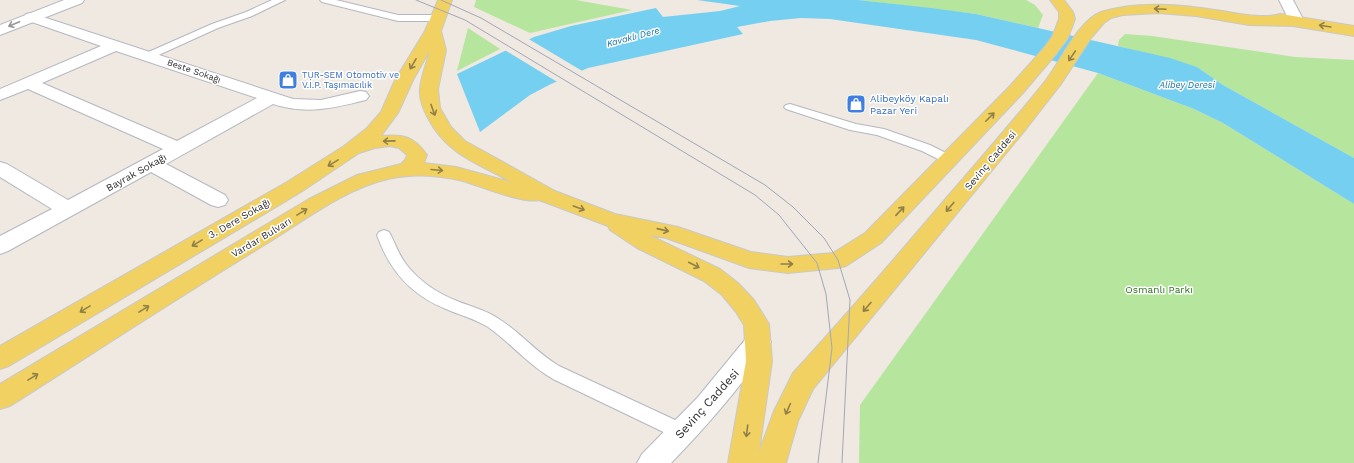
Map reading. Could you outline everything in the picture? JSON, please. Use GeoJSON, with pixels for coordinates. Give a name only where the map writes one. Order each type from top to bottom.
{"type":"FeatureCollection","features":[{"type":"Feature","properties":{"kind":"main road","name":"3. Dere Sokağı"},"geometry":{"type":"LineString","coordinates":[[0,360],[301,183],[351,150],[374,132],[389,113],[404,80],[436,24],[444,0]]}},
{"type":"Feature","properties":{"kind":"main road"},"geometry":{"type":"LineString","coordinates":[[436,24],[438,50],[429,89],[431,108],[442,130],[458,145],[477,158],[507,171],[548,196],[611,220],[670,232],[749,260],[788,265],[838,260],[873,238],[1032,73],[1060,38],[1065,28],[1066,12],[1057,0]]}},
{"type":"Feature","properties":{"kind":"main road"},"geometry":{"type":"LineString","coordinates":[[1176,0],[1354,31]]}},
{"type":"Feature","properties":{"kind":"main road","name":"Sevinç Caddesi"},"geometry":{"type":"LineString","coordinates":[[771,463],[784,417],[803,381],[880,292],[1055,80],[1095,22],[1106,15],[1141,8],[1179,10],[1264,21],[1296,21]]}},
{"type":"Feature","properties":{"kind":"main road"},"geometry":{"type":"LineString","coordinates":[[351,150],[367,144],[384,141],[407,143],[415,149],[417,155],[414,162],[406,170]]}},
{"type":"Feature","properties":{"kind":"main road","name":"Vardar Bulvarı"},"geometry":{"type":"LineString","coordinates":[[0,398],[325,198],[356,182],[392,172],[406,170],[416,169],[448,171],[522,192],[548,196]]}},
{"type":"Feature","properties":{"kind":"main road"},"geometry":{"type":"LineString","coordinates":[[611,220],[645,243],[712,275],[730,289],[745,306],[756,324],[759,361],[743,463]]}},
{"type":"Feature","properties":{"kind":"street"},"geometry":{"type":"LineString","coordinates":[[0,30],[77,0]]}},
{"type":"Feature","properties":{"kind":"street"},"geometry":{"type":"LineString","coordinates":[[1286,0],[1296,21]]}},
{"type":"Feature","properties":{"kind":"street","name":"Beste Sokağı"},"geometry":{"type":"LineString","coordinates":[[31,17],[291,104],[321,105],[360,96]]}},
{"type":"Feature","properties":{"kind":"street"},"geometry":{"type":"LineString","coordinates":[[0,95],[116,45]]}},
{"type":"Feature","properties":{"kind":"street"},"geometry":{"type":"LineString","coordinates":[[28,83],[179,149]]}},
{"type":"Feature","properties":{"kind":"street","name":"Bayrak Sokağı"},"geometry":{"type":"LineString","coordinates":[[0,246],[272,98]]}},
{"type":"Feature","properties":{"kind":"street"},"geometry":{"type":"LineString","coordinates":[[152,164],[218,200]]}},
{"type":"Feature","properties":{"kind":"street"},"geometry":{"type":"LineString","coordinates":[[0,168],[68,209]]}},
{"type":"Feature","properties":{"kind":"street","name":"Sevinç Caddesi"},"geometry":{"type":"LineString","coordinates":[[652,463],[711,403],[738,371],[758,342]]}},
{"type":"Feature","properties":{"kind":"lane"},"geometry":{"type":"LineString","coordinates":[[148,56],[215,26],[249,14],[280,0]]}},
{"type":"Feature","properties":{"kind":"lane"},"geometry":{"type":"LineString","coordinates":[[324,0],[398,18],[436,24]]}},
{"type":"Feature","properties":{"kind":"lane"},"geometry":{"type":"LineString","coordinates":[[790,107],[854,127],[880,132],[926,148],[948,159]]}},
{"type":"Feature","properties":{"kind":"lane"},"geometry":{"type":"LineString","coordinates":[[384,235],[387,245],[402,273],[415,285],[446,303],[486,318],[533,357],[566,379],[589,388],[682,432]]}},
{"type":"Feature","properties":{"kind":"green space"},"geometry":{"type":"Polygon","coordinates":[[[476,0],[576,0],[632,10],[530,33],[474,7],[476,0]]]}},
{"type":"Feature","properties":{"kind":"green space"},"geometry":{"type":"Polygon","coordinates":[[[858,0],[1026,0],[1035,5],[1043,15],[1038,28],[976,14],[858,0]]]}},
{"type":"Feature","properties":{"kind":"green space"},"geometry":{"type":"Polygon","coordinates":[[[468,28],[500,49],[457,71],[468,28]]]}},
{"type":"Feature","properties":{"kind":"green space"},"geometry":{"type":"Polygon","coordinates":[[[1125,34],[1152,36],[1295,57],[1354,60],[1354,158],[1223,85],[1197,67],[1118,46],[1119,40],[1125,34]]]}},
{"type":"Feature","properties":{"kind":"green space","name":"Osmanlı Parkı"},"geometry":{"type":"Polygon","coordinates":[[[1098,73],[1194,109],[1223,123],[1354,204],[1354,463],[859,463],[860,405],[1098,73]]]}},
{"type":"Feature","properties":{"kind":"water","name":"Alibey Deresi"},"geometry":{"type":"Polygon","coordinates":[[[697,0],[858,0],[931,8],[976,14],[1170,58],[1197,67],[1223,85],[1354,158],[1354,204],[1223,123],[1194,109],[1098,73],[976,40],[830,19],[801,18],[770,21],[737,27],[743,34],[588,68],[530,95],[480,132],[457,74],[534,37],[571,26],[656,8],[663,17],[720,11],[740,6],[697,0]]]}},
{"type":"Feature","properties":{"kind":"pier"},"geometry":{"type":"Polygon","coordinates":[[[527,38],[584,72],[559,83],[503,49],[527,38]]]}},
{"type":"Feature","properties":{"kind":"tram line"},"geometry":{"type":"LineString","coordinates":[[416,0],[465,20],[755,195],[779,215],[817,263],[826,294],[832,348],[818,463]]}},
{"type":"Feature","properties":{"kind":"tram line"},"geometry":{"type":"LineString","coordinates":[[441,0],[481,18],[765,185],[793,207],[824,238],[838,260],[850,300],[842,463]]}},
{"type":"Feature","properties":{"kind":"place","name":"TUR-SEM Otomotiv ve V.İ.P. Taşımacılık"},"geometry":{"type":"Point","coordinates":[288,80]}},
{"type":"Feature","properties":{"kind":"place","name":"Alibeyköy Kapalı Pazar Yeri"},"geometry":{"type":"Point","coordinates":[856,104]}},
{"type":"Feature","properties":{"kind":"water label","name":"Kavaklı Dere"},"geometry":{"type":"Point","coordinates":[633,37]}}]}
